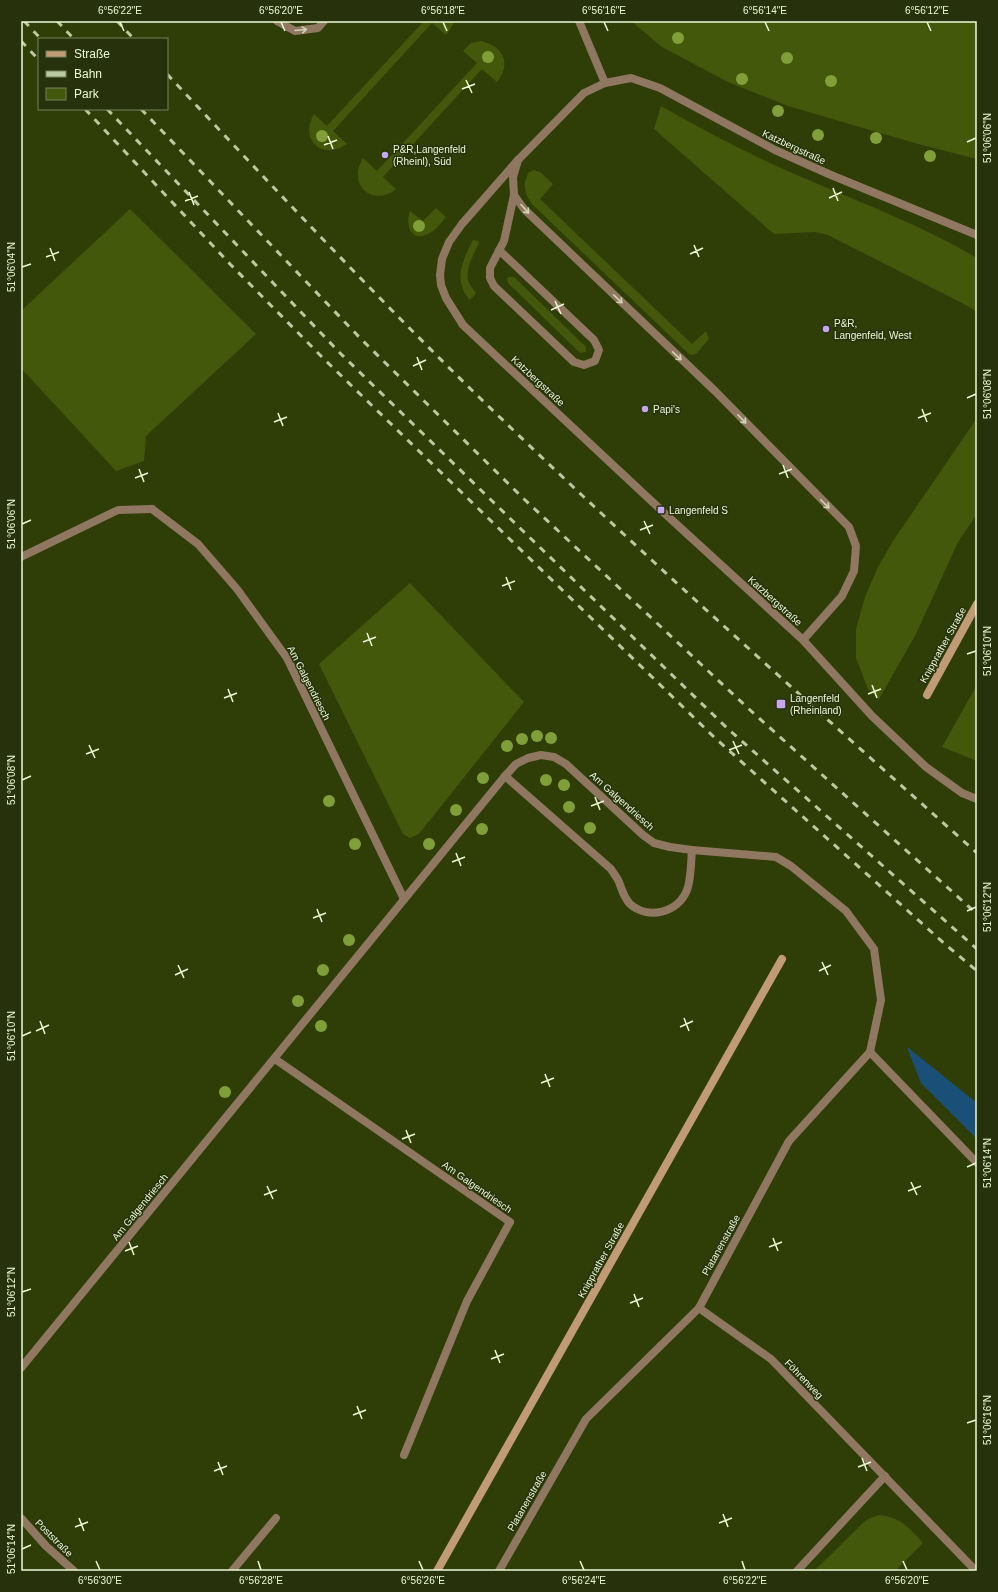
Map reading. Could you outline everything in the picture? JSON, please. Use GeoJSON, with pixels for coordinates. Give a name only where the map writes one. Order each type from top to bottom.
{"type":"FeatureCollection","features":[{"type":"Feature","properties":{"kind":"main road","name":"Knipprather Straße"},"geometry":{"type":"LineString","coordinates":[[927,695],[977,604]]}},
{"type":"Feature","properties":{"kind":"main road","name":"Knipprather Straße"},"geometry":{"type":"LineString","coordinates":[[437,1571],[782,959]]}},
{"type":"Feature","properties":{"kind":"street"},"geometry":{"type":"LineString","coordinates":[[277,21],[295,31],[318,28],[324,21]]}},
{"type":"Feature","properties":{"kind":"street"},"geometry":{"type":"LineString","coordinates":[[579,21],[605,83]]}},
{"type":"Feature","properties":{"kind":"street","name":"Katzbergstraße"},"geometry":{"type":"LineString","coordinates":[[514,195],[524,209],[715,391],[849,527],[856,546],[854,571],[842,596],[803,640],[463,325],[446,298],[440,275],[442,259],[449,242],[462,224],[518,160],[584,93],[605,83],[631,78],[660,88],[775,150],[831,175],[977,235]]}},
{"type":"Feature","properties":{"kind":"street"},"geometry":{"type":"LineString","coordinates":[[499,250],[594,340],[599,350],[594,361],[584,365],[574,362],[494,286],[490,278],[490,268],[499,250],[504,241],[514,195],[513,177],[518,160]]}},
{"type":"Feature","properties":{"kind":"street","name":"Am Galgendriesch"},"geometry":{"type":"LineString","coordinates":[[21,557],[118,510],[152,509],[198,544],[237,589],[287,658],[404,899]]}},
{"type":"Feature","properties":{"kind":"street"},"geometry":{"type":"LineString","coordinates":[[803,640],[872,716],[926,767],[962,793],[977,799]]}},
{"type":"Feature","properties":{"kind":"street","name":"Am Galgendriesch"},"geometry":{"type":"LineString","coordinates":[[21,1368],[505,776],[516,764],[528,758],[541,756],[554,757],[566,764],[643,835],[654,843],[692,850],[776,857],[791,866],[846,911],[874,949],[881,1000],[870,1052]]}},
{"type":"Feature","properties":{"kind":"street"},"geometry":{"type":"LineString","coordinates":[[505,776],[610,869],[630,903],[641,911],[656,913],[669,910],[680,901],[687,890],[692,850]]}},
{"type":"Feature","properties":{"kind":"street"},"geometry":{"type":"LineString","coordinates":[[870,1052],[977,1163]]}},
{"type":"Feature","properties":{"kind":"street","name":"Platanenstraße"},"geometry":{"type":"LineString","coordinates":[[498,1571],[586,1419],[699,1308],[789,1141],[870,1052]]}},
{"type":"Feature","properties":{"kind":"street","name":"Am Galgendriesch"},"geometry":{"type":"LineString","coordinates":[[275,1059],[510,1222],[467,1301],[404,1455]]}},
{"type":"Feature","properties":{"kind":"street","name":"Föhrenweg"},"geometry":{"type":"LineString","coordinates":[[699,1308],[771,1359],[976,1571]]}},
{"type":"Feature","properties":{"kind":"street"},"geometry":{"type":"LineString","coordinates":[[797,1571],[885,1476]]}},
{"type":"Feature","properties":{"kind":"street","name":"Poststraße"},"geometry":{"type":"LineString","coordinates":[[21,1518],[46,1546],[74,1571]]}},
{"type":"Feature","properties":{"kind":"street"},"geometry":{"type":"LineString","coordinates":[[232,1571],[276,1518]]}},
{"type":"Feature","properties":{"kind":"green space"},"geometry":{"type":"Polygon","coordinates":[[[424,21],[454,21],[446,35],[432,23],[333,131],[347,144],[338,149],[329,150],[322,149],[316,145],[311,139],[309,132],[310,123],[314,114],[327,126],[424,21]]]}},
{"type":"Feature","properties":{"kind":"green space"},"geometry":{"type":"Polygon","coordinates":[[[631,21],[977,21],[977,159],[918,144],[788,106],[728,82],[662,47],[631,21]]]}},
{"type":"Feature","properties":{"kind":"green space"},"geometry":{"type":"Polygon","coordinates":[[[481,41],[489,43],[495,47],[503,56],[504,68],[502,75],[497,82],[482,69],[383,177],[396,189],[391,193],[379,196],[367,193],[359,183],[358,176],[358,169],[363,158],[377,171],[477,63],[463,51],[471,43],[481,41]]]}},
{"type":"Feature","properties":{"kind":"green space"},"geometry":{"type":"Polygon","coordinates":[[[661,106],[757,157],[909,223],[955,245],[977,258],[977,312],[828,235],[815,232],[774,234],[654,129],[661,106]]]}},
{"type":"Feature","properties":{"kind":"green space"},"geometry":{"type":"Polygon","coordinates":[[[534,170],[540,172],[553,184],[540,199],[692,344],[706,331],[709,339],[697,353],[693,355],[689,354],[533,205],[526,193],[525,181],[529,172],[534,170]]]}},
{"type":"Feature","properties":{"kind":"green space"},"geometry":{"type":"Polygon","coordinates":[[[436,208],[446,217],[433,231],[428,234],[417,236],[414,234],[411,231],[408,221],[410,211],[423,221],[436,208]]]}},
{"type":"Feature","properties":{"kind":"green space"},"geometry":{"type":"Polygon","coordinates":[[[130,209],[256,334],[146,436],[144,461],[116,471],[21,368],[21,311],[130,209]]]}},
{"type":"Feature","properties":{"kind":"green space"},"geometry":{"type":"Polygon","coordinates":[[[473,240],[478,241],[479,243],[468,269],[468,280],[476,293],[470,300],[461,285],[460,278],[463,262],[473,240]]]}},
{"type":"Feature","properties":{"kind":"green space"},"geometry":{"type":"Polygon","coordinates":[[[514,277],[586,347],[586,352],[580,353],[508,283],[507,278],[514,277]]]}},
{"type":"Feature","properties":{"kind":"green space"},"geometry":{"type":"Polygon","coordinates":[[[977,418],[977,514],[958,542],[916,634],[879,699],[868,689],[856,658],[856,629],[865,597],[878,567],[893,541],[977,418]]]}},
{"type":"Feature","properties":{"kind":"green space"},"geometry":{"type":"Polygon","coordinates":[[[410,583],[524,702],[419,834],[410,838],[403,834],[319,664],[410,583]]]}},
{"type":"Feature","properties":{"kind":"green space"},"geometry":{"type":"Polygon","coordinates":[[[977,685],[977,761],[942,747],[977,685]]]}},
{"type":"Feature","properties":{"kind":"green space"},"geometry":{"type":"Polygon","coordinates":[[[879,1515],[893,1518],[904,1524],[923,1543],[895,1571],[814,1571],[863,1523],[868,1519],[879,1515]]]}},
{"type":"Feature","properties":{"kind":"water"},"geometry":{"type":"Polygon","coordinates":[[[907,1047],[977,1103],[977,1139],[921,1083],[907,1047]]]}},
{"type":"Feature","properties":{"kind":"railway"},"geometry":{"type":"LineString","coordinates":[[24,21],[40,38]]}},
{"type":"Feature","properties":{"kind":"railway"},"geometry":{"type":"LineString","coordinates":[[57,21],[73,38]]}},
{"type":"Feature","properties":{"kind":"railway"},"geometry":{"type":"LineString","coordinates":[[117,21],[133,38]]}},
{"type":"Feature","properties":{"kind":"railway"},"geometry":{"type":"LineString","coordinates":[[21,41],[38,59]]}},
{"type":"Feature","properties":{"kind":"railway"},"geometry":{"type":"LineString","coordinates":[[168,75],[361,279],[481,399],[665,572],[977,853]]}},
{"type":"Feature","properties":{"kind":"railway"},"geometry":{"type":"LineString","coordinates":[[86,110],[230,264],[324,359],[715,738],[977,971]]}},
{"type":"Feature","properties":{"kind":"railway"},"geometry":{"type":"LineString","coordinates":[[108,110],[341,354],[727,728],[977,949]]}},
{"type":"Feature","properties":{"kind":"railway"},"geometry":{"type":"LineString","coordinates":[[142,110],[361,339],[524,499],[750,710],[977,914]]}},
{"type":"Feature","properties":{"kind":"place","name":"P&R,Langenfeld (Rheinl), Süd"},"geometry":{"type":"Point","coordinates":[385,155]}},
{"type":"Feature","properties":{"kind":"place","name":"P&R, Langenfeld, West"},"geometry":{"type":"Point","coordinates":[826,329]}},
{"type":"Feature","properties":{"kind":"place","name":"Papi's"},"geometry":{"type":"Point","coordinates":[645,409]}},
{"type":"Feature","properties":{"kind":"place","name":"Langenfeld S"},"geometry":{"type":"Point","coordinates":[661,510]}},
{"type":"Feature","properties":{"kind":"place","name":"Langenfeld (Rheinland)"},"geometry":{"type":"Point","coordinates":[781,704]}}]}
